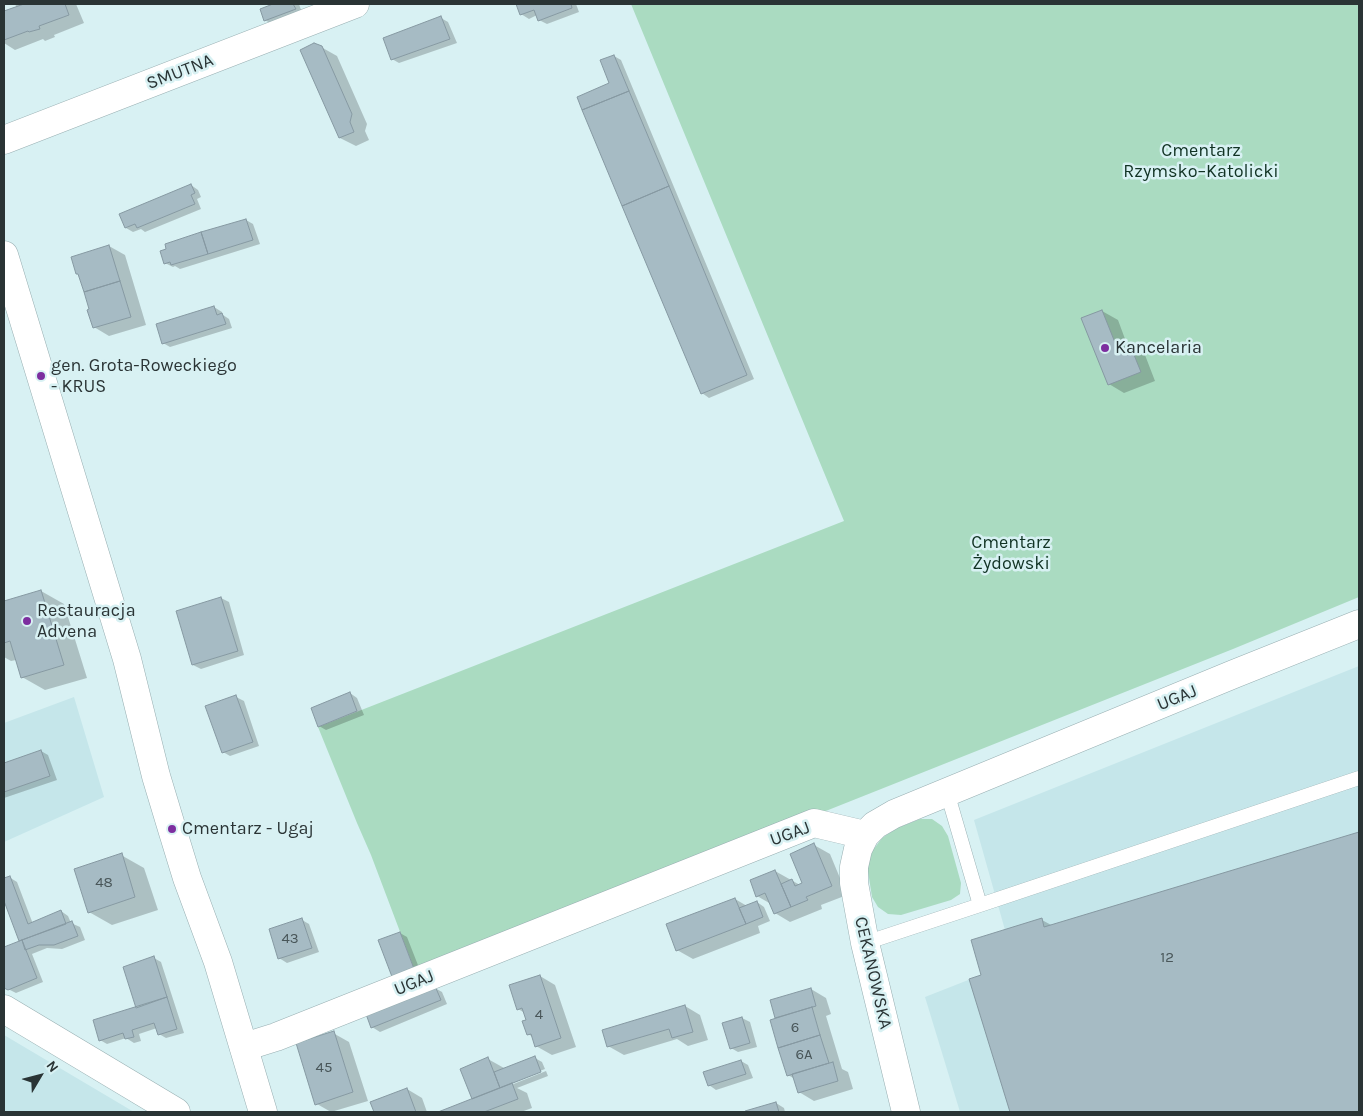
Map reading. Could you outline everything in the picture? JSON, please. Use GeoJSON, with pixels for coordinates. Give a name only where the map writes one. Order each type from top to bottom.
{"type":"FeatureCollection","features":[{"type":"Feature","properties":{"kind":"street","name":"SMUTNA"},"geometry":{"type":"LineString","coordinates":[[4,140],[355,4]]}},
{"type":"Feature","properties":{"kind":"street"},"geometry":{"type":"LineString","coordinates":[[4,255],[127,659],[156,776],[172,829],[187,878],[218,962],[263,1112]]}},
{"type":"Feature","properties":{"kind":"street","name":"UGAJ"},"geometry":{"type":"LineString","coordinates":[[244,1047],[286,1034],[814,823],[865,835],[876,825],[894,814],[1359,624]]}},
{"type":"Feature","properties":{"kind":"street","name":"CEKANOWSKA"},"geometry":{"type":"LineString","coordinates":[[865,835],[858,849],[854,867],[855,891],[865,943],[906,1112]]}},
{"type":"Feature","properties":{"kind":"street"},"geometry":{"type":"LineString","coordinates":[[4,1009],[176,1112]]}},
{"type":"Feature","properties":{"kind":"lane"},"geometry":{"type":"LineString","coordinates":[[865,943],[1359,778]]}},
{"type":"Feature","properties":{"kind":"lane"},"geometry":{"type":"LineString","coordinates":[[947,792],[980,905]]}},
{"type":"Feature","properties":{"kind":"shaded area"},"geometry":{"type":"Polygon","coordinates":[[[1359,666],[1359,1112],[960,1112],[925,997],[981,975],[971,940],[1005,930],[974,820],[1359,666]]]}},
{"type":"Feature","properties":{"kind":"shaded area"},"geometry":{"type":"Polygon","coordinates":[[[74,697],[104,797],[4,842],[4,723],[74,697]]]}},
{"type":"Feature","properties":{"kind":"shaded area"},"geometry":{"type":"Polygon","coordinates":[[[4,1035],[134,1112],[4,1112],[4,1035]]]}},
{"type":"Feature","properties":{"kind":"green space","name":"Cmentarz Żydowski"},"geometry":{"type":"Polygon","coordinates":[[[631,4],[1359,4],[1359,597],[1233,649],[416,974],[371,855],[318,727],[844,521],[631,4]]]}},
{"type":"Feature","properties":{"kind":"green space"},"geometry":{"type":"Polygon","coordinates":[[[920,819],[932,819],[942,826],[948,836],[961,883],[960,894],[951,900],[901,915],[888,914],[878,907],[872,897],[867,865],[873,850],[882,838],[897,828],[920,819]]]}},
{"type":"Feature","properties":{"kind":"building"},"geometry":{"type":"Polygon","coordinates":[[[24,4],[65,4],[69,15],[39,26],[40,29],[28,31],[4,40],[4,11],[24,4]]]}},
{"type":"Feature","properties":{"kind":"building"},"geometry":{"type":"Polygon","coordinates":[[[273,4],[293,4],[296,9],[264,21],[260,9],[273,4]]]}},
{"type":"Feature","properties":{"kind":"building"},"geometry":{"type":"Polygon","coordinates":[[[516,4],[571,4],[572,8],[538,21],[534,10],[520,15],[516,4]]]}},
{"type":"Feature","properties":{"kind":"building"},"geometry":{"type":"Polygon","coordinates":[[[441,16],[450,39],[391,60],[383,38],[441,16]]]}},
{"type":"Feature","properties":{"kind":"building"},"geometry":{"type":"Polygon","coordinates":[[[314,43],[322,46],[352,114],[350,122],[354,132],[339,138],[300,50],[314,43]]]}},
{"type":"Feature","properties":{"kind":"building"},"geometry":{"type":"Polygon","coordinates":[[[614,55],[629,91],[582,110],[577,97],[609,83],[600,60],[614,55]]]}},
{"type":"Feature","properties":{"kind":"building"},"geometry":{"type":"Polygon","coordinates":[[[629,91],[669,186],[622,206],[582,110],[629,91]]]}},
{"type":"Feature","properties":{"kind":"building"},"geometry":{"type":"Polygon","coordinates":[[[191,184],[195,193],[191,195],[195,204],[137,228],[135,224],[125,228],[119,214],[191,184]]]}},
{"type":"Feature","properties":{"kind":"building"},"geometry":{"type":"Polygon","coordinates":[[[669,186],[747,375],[701,394],[622,206],[669,186]]]}},
{"type":"Feature","properties":{"kind":"building"},"geometry":{"type":"Polygon","coordinates":[[[246,219],[253,240],[208,254],[201,232],[246,219]]]}},
{"type":"Feature","properties":{"kind":"building"},"geometry":{"type":"Polygon","coordinates":[[[201,232],[208,254],[171,265],[170,262],[164,264],[160,251],[166,249],[165,244],[201,232]]]}},
{"type":"Feature","properties":{"kind":"building"},"geometry":{"type":"Polygon","coordinates":[[[109,245],[120,281],[84,292],[71,257],[109,245]]]}},
{"type":"Feature","properties":{"kind":"building"},"geometry":{"type":"Polygon","coordinates":[[[120,281],[131,317],[93,328],[84,292],[120,281]]]}},
{"type":"Feature","properties":{"kind":"building"},"geometry":{"type":"Polygon","coordinates":[[[214,306],[217,315],[222,313],[226,324],[162,344],[156,324],[214,306]]]}},
{"type":"Feature","properties":{"kind":"building","name":"Kancelaria"},"geometry":{"type":"Polygon","coordinates":[[[1102,310],[1118,350],[1130,345],[1141,372],[1108,385],[1081,318],[1102,310]]]}},
{"type":"Feature","properties":{"kind":"building","name":"Restauracja Advena"},"geometry":{"type":"Polygon","coordinates":[[[41,590],[64,665],[21,678],[10,641],[4,643],[4,601],[41,590]]]}},
{"type":"Feature","properties":{"kind":"building"},"geometry":{"type":"Polygon","coordinates":[[[221,597],[238,651],[192,665],[176,611],[221,597]]]}},
{"type":"Feature","properties":{"kind":"building"},"geometry":{"type":"Polygon","coordinates":[[[350,692],[357,711],[318,727],[311,708],[350,692]]]}},
{"type":"Feature","properties":{"kind":"building"},"geometry":{"type":"Polygon","coordinates":[[[236,695],[253,742],[222,753],[205,706],[236,695]]]}},
{"type":"Feature","properties":{"kind":"building"},"geometry":{"type":"Polygon","coordinates":[[[41,750],[50,776],[4,792],[4,763],[41,750]]]}},
{"type":"Feature","properties":{"kind":"building"},"geometry":{"type":"Polygon","coordinates":[[[1359,832],[1359,1112],[1010,1112],[969,979],[981,975],[971,940],[1042,918],[1044,927],[1359,832]]]}},
{"type":"Feature","properties":{"kind":"building"},"geometry":{"type":"Polygon","coordinates":[[[814,843],[832,886],[806,897],[808,900],[791,907],[781,884],[792,879],[795,886],[802,883],[790,854],[814,843]]]}},
{"type":"Feature","properties":{"kind":"building"},"geometry":{"type":"Polygon","coordinates":[[[122,853],[135,897],[88,913],[74,869],[122,853]]]}},
{"type":"Feature","properties":{"kind":"building"},"geometry":{"type":"Polygon","coordinates":[[[775,870],[791,907],[774,914],[765,893],[756,897],[750,880],[775,870]]]}},
{"type":"Feature","properties":{"kind":"building"},"geometry":{"type":"Polygon","coordinates":[[[10,876],[28,924],[61,910],[66,924],[19,941],[4,901],[4,878],[10,876]]]}},
{"type":"Feature","properties":{"kind":"building"},"geometry":{"type":"Polygon","coordinates":[[[735,898],[746,924],[676,951],[666,924],[735,898]]]}},
{"type":"Feature","properties":{"kind":"building"},"geometry":{"type":"Polygon","coordinates":[[[757,901],[763,917],[746,924],[739,908],[757,901]]]}},
{"type":"Feature","properties":{"kind":"building"},"geometry":{"type":"Polygon","coordinates":[[[302,918],[312,948],[278,959],[269,929],[302,918]]]}},
{"type":"Feature","properties":{"kind":"building"},"geometry":{"type":"Polygon","coordinates":[[[72,921],[78,936],[54,945],[39,945],[25,950],[22,940],[72,921]]]}},
{"type":"Feature","properties":{"kind":"building"},"geometry":{"type":"Polygon","coordinates":[[[400,932],[416,974],[394,982],[378,940],[400,932]]]}},
{"type":"Feature","properties":{"kind":"building"},"geometry":{"type":"Polygon","coordinates":[[[22,940],[37,978],[8,990],[4,988],[4,947],[22,940]]]}},
{"type":"Feature","properties":{"kind":"building"},"geometry":{"type":"Polygon","coordinates":[[[154,956],[167,997],[136,1008],[123,967],[154,956]]]}},
{"type":"Feature","properties":{"kind":"building"},"geometry":{"type":"Polygon","coordinates":[[[540,975],[561,1038],[535,1047],[531,1034],[527,1035],[522,1021],[526,1020],[522,1008],[517,1010],[509,985],[540,975]]]}},
{"type":"Feature","properties":{"kind":"building"},"geometry":{"type":"Polygon","coordinates":[[[435,986],[441,1000],[371,1028],[366,1014],[435,986]]]}},
{"type":"Feature","properties":{"kind":"building"},"geometry":{"type":"Polygon","coordinates":[[[811,988],[816,1006],[775,1018],[770,1000],[811,988]]]}},
{"type":"Feature","properties":{"kind":"building"},"geometry":{"type":"Polygon","coordinates":[[[167,997],[177,1029],[158,1035],[154,1023],[132,1030],[134,1037],[125,1039],[123,1033],[99,1041],[93,1020],[167,997]]]}},
{"type":"Feature","properties":{"kind":"building"},"geometry":{"type":"Polygon","coordinates":[[[685,1005],[693,1032],[672,1038],[669,1029],[607,1047],[602,1030],[685,1005]]]}},
{"type":"Feature","properties":{"kind":"building"},"geometry":{"type":"Polygon","coordinates":[[[812,1007],[820,1035],[778,1048],[770,1020],[812,1007]]]}},
{"type":"Feature","properties":{"kind":"building"},"geometry":{"type":"Polygon","coordinates":[[[742,1017],[750,1043],[730,1049],[722,1023],[742,1017]]]}},
{"type":"Feature","properties":{"kind":"building"},"geometry":{"type":"Polygon","coordinates":[[[334,1031],[353,1092],[315,1105],[296,1043],[334,1031]]]}},
{"type":"Feature","properties":{"kind":"building"},"geometry":{"type":"Polygon","coordinates":[[[820,1035],[829,1063],[787,1076],[778,1048],[820,1035]]]}},
{"type":"Feature","properties":{"kind":"building"},"geometry":{"type":"Polygon","coordinates":[[[535,1056],[541,1072],[500,1088],[494,1072],[535,1056]]]}},
{"type":"Feature","properties":{"kind":"building"},"geometry":{"type":"Polygon","coordinates":[[[488,1057],[500,1088],[472,1099],[460,1069],[488,1057]]]}},
{"type":"Feature","properties":{"kind":"building"},"geometry":{"type":"Polygon","coordinates":[[[741,1060],[746,1074],[708,1086],[703,1072],[741,1060]]]}},
{"type":"Feature","properties":{"kind":"building"},"geometry":{"type":"Polygon","coordinates":[[[833,1062],[838,1081],[798,1093],[792,1074],[833,1062]]]}},
{"type":"Feature","properties":{"kind":"building"},"geometry":{"type":"Polygon","coordinates":[[[512,1083],[518,1099],[484,1112],[438,1112],[512,1083]]]}},
{"type":"Feature","properties":{"kind":"building"},"geometry":{"type":"Polygon","coordinates":[[[407,1088],[416,1112],[374,1112],[370,1102],[407,1088]]]}},
{"type":"Feature","properties":{"kind":"building"},"geometry":{"type":"Polygon","coordinates":[[[776,1102],[779,1112],[745,1112],[745,1111],[776,1102]]]}},
{"type":"Feature","properties":{"kind":"place","name":"Kancelaria"},"geometry":{"type":"Point","coordinates":[1105,348]}},
{"type":"Feature","properties":{"kind":"place","name":"gen. Grota-Roweckiego - KRUS"},"geometry":{"type":"Point","coordinates":[41,376]}},
{"type":"Feature","properties":{"kind":"place","name":"Restauracja Advena"},"geometry":{"type":"Point","coordinates":[27,621]}},
{"type":"Feature","properties":{"kind":"place","name":"Cmentarz - Ugaj"},"geometry":{"type":"Point","coordinates":[172,829]}},
{"type":"Feature","properties":{"kind":"park label","name":"Cmentarz Rzymsko–Katolicki"},"geometry":{"type":"Point","coordinates":[1201,161]}}]}
